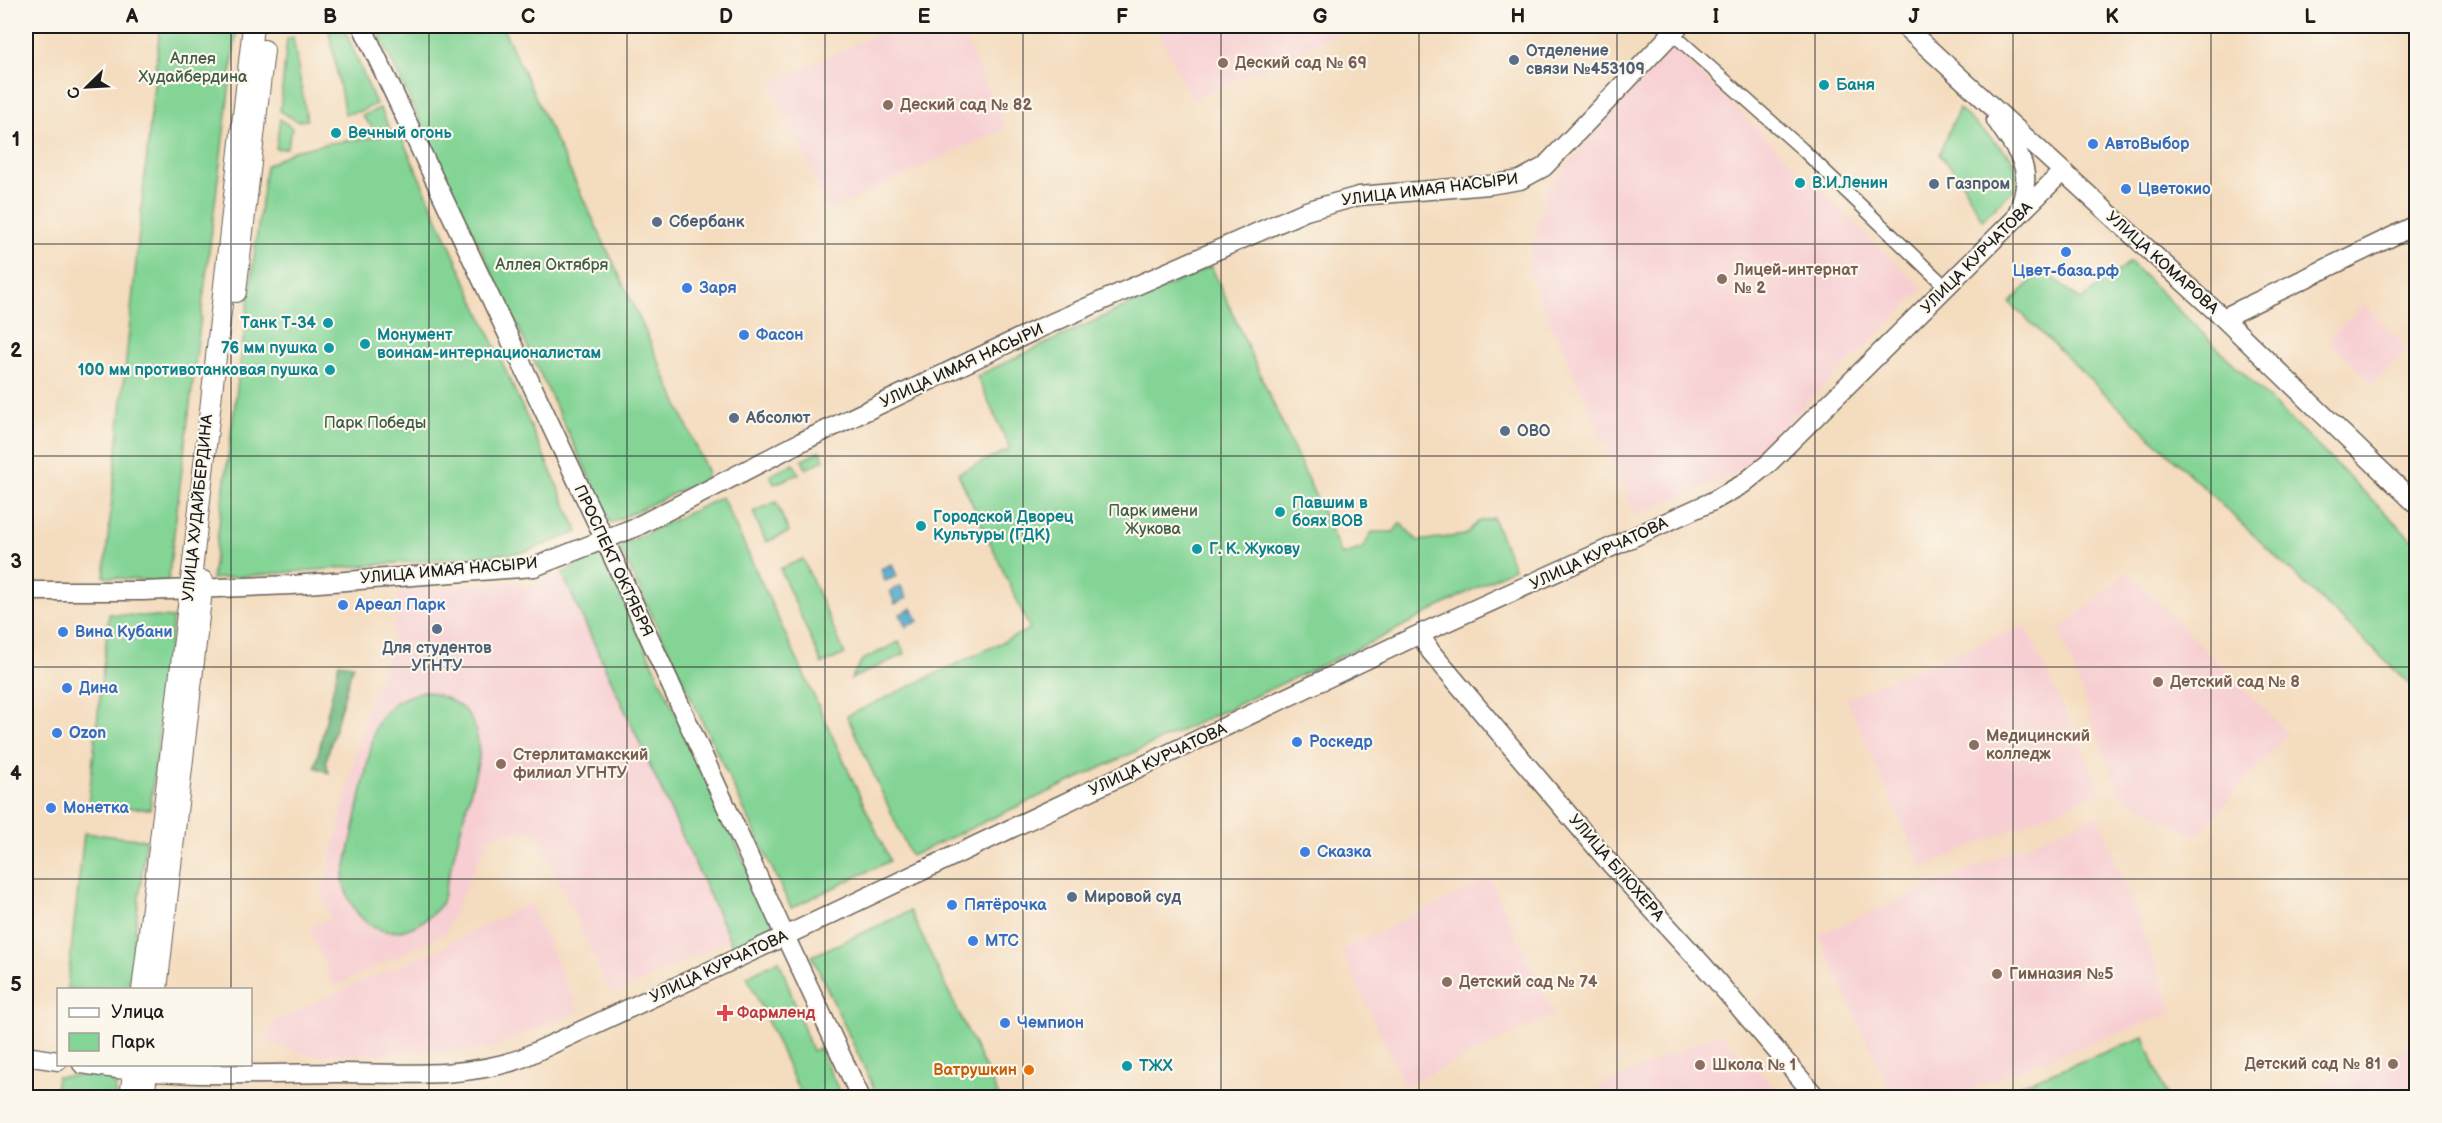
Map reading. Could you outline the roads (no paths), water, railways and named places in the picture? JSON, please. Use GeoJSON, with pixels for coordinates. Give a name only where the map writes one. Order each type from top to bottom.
{"type":"FeatureCollection","features":[{"type":"Feature","properties":{"kind":"main road","name":"УЛИЦА ХУДАЙБЕРДИНА"},"geometry":{"type":"LineString","coordinates":[[157,988],[253,26]]}},
{"type":"Feature","properties":{"kind":"main road","name":"УЛИЦА ХУДАЙБЕРДИНА"},"geometry":{"type":"LineString","coordinates":[[142,988],[196,588],[267,26]]}},
{"type":"Feature","properties":{"kind":"main road"},"geometry":{"type":"LineString","coordinates":[[130,1098],[141,1068]]}},
{"type":"Feature","properties":{"kind":"main road"},"geometry":{"type":"LineString","coordinates":[[141,1068],[144,1098]]}},
{"type":"Feature","properties":{"kind":"street","name":"ПРОСПЕКТ ОКТЯБРЯ"},"geometry":{"type":"LineString","coordinates":[[362,26],[605,540],[861,1098]]}},
{"type":"Feature","properties":{"kind":"street","name":"УЛИЦА КОМАРОВА"},"geometry":{"type":"LineString","coordinates":[[1904,26],[2223,318],[2416,504]]}},
{"type":"Feature","properties":{"kind":"street","name":"УЛИЦА ИМАЯ НАСЫРИ"},"geometry":{"type":"LineString","coordinates":[[26,591],[292,585],[534,567],[636,528],[782,452],[1040,328],[1306,212],[1359,196],[1495,185],[1532,176],[1544,167],[1672,28]]}},
{"type":"Feature","properties":{"kind":"street"},"geometry":{"type":"LineString","coordinates":[[1672,28],[1947,288]]}},
{"type":"Feature","properties":{"kind":"street"},"geometry":{"type":"LineString","coordinates":[[1982,98],[2015,149],[2025,170],[2026,185],[2014,222]]}},
{"type":"Feature","properties":{"kind":"street","name":"УЛИЦА КУРЧАТОВА"},"geometry":{"type":"LineString","coordinates":[[102,1066],[443,1072],[494,1068],[519,1059],[785,936],[1420,634],[1713,501],[1743,484],[1769,463],[2062,172]]}},
{"type":"Feature","properties":{"kind":"street"},"geometry":{"type":"LineString","coordinates":[[2223,318],[2416,225]]}},
{"type":"Feature","properties":{"kind":"street","name":"УЛИЦА БЛЮХЕРА"},"geometry":{"type":"LineString","coordinates":[[1420,634],[1431,652],[1607,860],[1703,965],[1817,1098]]}},
{"type":"Feature","properties":{"kind":"street"},"geometry":{"type":"LineString","coordinates":[[26,1056],[57,1061]]}},
{"type":"Feature","properties":{"kind":"water"},"geometry":{"type":"Polygon","coordinates":[[[892,564],[897,576],[885,581],[881,569],[892,564]]]}},
{"type":"Feature","properties":{"kind":"water"},"geometry":{"type":"Polygon","coordinates":[[[901,586],[907,598],[895,604],[890,591],[901,586]]]}},
{"type":"Feature","properties":{"kind":"water"},"geometry":{"type":"Polygon","coordinates":[[[912,608],[918,621],[906,627],[900,614],[912,608]]]}},
{"type":"Feature","properties":{"kind":"place","name":"Отделение связи №453109"},"geometry":{"type":"Point","coordinates":[1514,60]}},
{"type":"Feature","properties":{"kind":"place","name":"Деский сад № 69"},"geometry":{"type":"Point","coordinates":[1223,63]}},
{"type":"Feature","properties":{"kind":"place","name":"Баня"},"geometry":{"type":"Point","coordinates":[1824,85]}},
{"type":"Feature","properties":{"kind":"place","name":"Деский сад № 82"},"geometry":{"type":"Point","coordinates":[888,105]}},
{"type":"Feature","properties":{"kind":"place","name":"Вечный огонь"},"geometry":{"type":"Point","coordinates":[336,133]}},
{"type":"Feature","properties":{"kind":"place","name":"АвтоВыбор"},"geometry":{"type":"Point","coordinates":[2093,144]}},
{"type":"Feature","properties":{"kind":"place","name":"В.И.Ленин"},"geometry":{"type":"Point","coordinates":[1800,183]}},
{"type":"Feature","properties":{"kind":"place","name":"Газпром"},"geometry":{"type":"Point","coordinates":[1934,184]}},
{"type":"Feature","properties":{"kind":"place","name":"Цветокио"},"geometry":{"type":"Point","coordinates":[2126,189]}},
{"type":"Feature","properties":{"kind":"place","name":"Сбербанк"},"geometry":{"type":"Point","coordinates":[657,222]}},
{"type":"Feature","properties":{"kind":"place","name":"Цвет-база.рф"},"geometry":{"type":"Point","coordinates":[2066,252]}},
{"type":"Feature","properties":{"kind":"place","name":"Лицей-интернат № 2"},"geometry":{"type":"Point","coordinates":[1722,279]}},
{"type":"Feature","properties":{"kind":"place","name":"Заря"},"geometry":{"type":"Point","coordinates":[687,288]}},
{"type":"Feature","properties":{"kind":"place","name":"Танк Т-34"},"geometry":{"type":"Point","coordinates":[328,323]}},
{"type":"Feature","properties":{"kind":"place","name":"Фасон"},"geometry":{"type":"Point","coordinates":[744,335]}},
{"type":"Feature","properties":{"kind":"place","name":"Монумент воинам-интернационалистам"},"geometry":{"type":"Point","coordinates":[365,344]}},
{"type":"Feature","properties":{"kind":"place","name":"76 мм пушка"},"geometry":{"type":"Point","coordinates":[329,348]}},
{"type":"Feature","properties":{"kind":"place","name":"100 мм противотанковая пушка"},"geometry":{"type":"Point","coordinates":[330,370]}},
{"type":"Feature","properties":{"kind":"place","name":"Абсолют"},"geometry":{"type":"Point","coordinates":[734,418]}},
{"type":"Feature","properties":{"kind":"place","name":"ОВО"},"geometry":{"type":"Point","coordinates":[1505,431]}},
{"type":"Feature","properties":{"kind":"place","name":"Павшим в боях ВОВ"},"geometry":{"type":"Point","coordinates":[1280,512]}},
{"type":"Feature","properties":{"kind":"place","name":"Городской Дворец Культуры (ГДК)"},"geometry":{"type":"Point","coordinates":[921,526]}},
{"type":"Feature","properties":{"kind":"place","name":"Г. К. Жукову"},"geometry":{"type":"Point","coordinates":[1197,549]}},
{"type":"Feature","properties":{"kind":"place","name":"Ареал Парк"},"geometry":{"type":"Point","coordinates":[343,605]}},
{"type":"Feature","properties":{"kind":"place","name":"Для студентов УГНТУ"},"geometry":{"type":"Point","coordinates":[437,629]}},
{"type":"Feature","properties":{"kind":"place","name":"Вина Кубани"},"geometry":{"type":"Point","coordinates":[63,632]}},
{"type":"Feature","properties":{"kind":"place","name":"Детский сад № 8"},"geometry":{"type":"Point","coordinates":[2158,682]}},
{"type":"Feature","properties":{"kind":"place","name":"Дина"},"geometry":{"type":"Point","coordinates":[67,688]}},
{"type":"Feature","properties":{"kind":"place","name":"Ozon"},"geometry":{"type":"Point","coordinates":[57,733]}},
{"type":"Feature","properties":{"kind":"place","name":"Роскедр"},"geometry":{"type":"Point","coordinates":[1297,742]}},
{"type":"Feature","properties":{"kind":"place","name":"Медицинский колледж"},"geometry":{"type":"Point","coordinates":[1974,745]}},
{"type":"Feature","properties":{"kind":"place","name":"Стерлитамакский филиал УГНТУ"},"geometry":{"type":"Point","coordinates":[501,764]}},
{"type":"Feature","properties":{"kind":"place","name":"Монетка"},"geometry":{"type":"Point","coordinates":[51,808]}},
{"type":"Feature","properties":{"kind":"place","name":"Сказка"},"geometry":{"type":"Point","coordinates":[1305,852]}},
{"type":"Feature","properties":{"kind":"place","name":"Мировой суд"},"geometry":{"type":"Point","coordinates":[1072,897]}},
{"type":"Feature","properties":{"kind":"place","name":"Пятёрочка"},"geometry":{"type":"Point","coordinates":[952,905]}},
{"type":"Feature","properties":{"kind":"place","name":"МТС"},"geometry":{"type":"Point","coordinates":[973,941]}},
{"type":"Feature","properties":{"kind":"place","name":"Гимназия №5"},"geometry":{"type":"Point","coordinates":[1997,974]}},
{"type":"Feature","properties":{"kind":"place","name":"Детский сад № 74"},"geometry":{"type":"Point","coordinates":[1447,982]}},
{"type":"Feature","properties":{"kind":"place","name":"Фармленд"},"geometry":{"type":"Point","coordinates":[725,1013]}},
{"type":"Feature","properties":{"kind":"place","name":"Чемпион"},"geometry":{"type":"Point","coordinates":[1005,1023]}},
{"type":"Feature","properties":{"kind":"place","name":"Детский сад № 81"},"geometry":{"type":"Point","coordinates":[2393,1064]}},
{"type":"Feature","properties":{"kind":"place","name":"Школа № 1"},"geometry":{"type":"Point","coordinates":[1700,1065]}},
{"type":"Feature","properties":{"kind":"place","name":"ТЖХ"},"geometry":{"type":"Point","coordinates":[1127,1066]}},
{"type":"Feature","properties":{"kind":"place","name":"Ватрушкин"},"geometry":{"type":"Point","coordinates":[1029,1070]}},
{"type":"Feature","properties":{"kind":"park label","name":"Аллея Худайбердина"},"geometry":{"type":"Point","coordinates":[193,68]}},
{"type":"Feature","properties":{"kind":"park label","name":"Аллея Октября"},"geometry":{"type":"Point","coordinates":[552,265]}},
{"type":"Feature","properties":{"kind":"park label","name":"Парк Победы"},"geometry":{"type":"Point","coordinates":[375,423]}},
{"type":"Feature","properties":{"kind":"park label","name":"Парк имени Жукова"},"geometry":{"type":"Point","coordinates":[1153,520]}}]}
